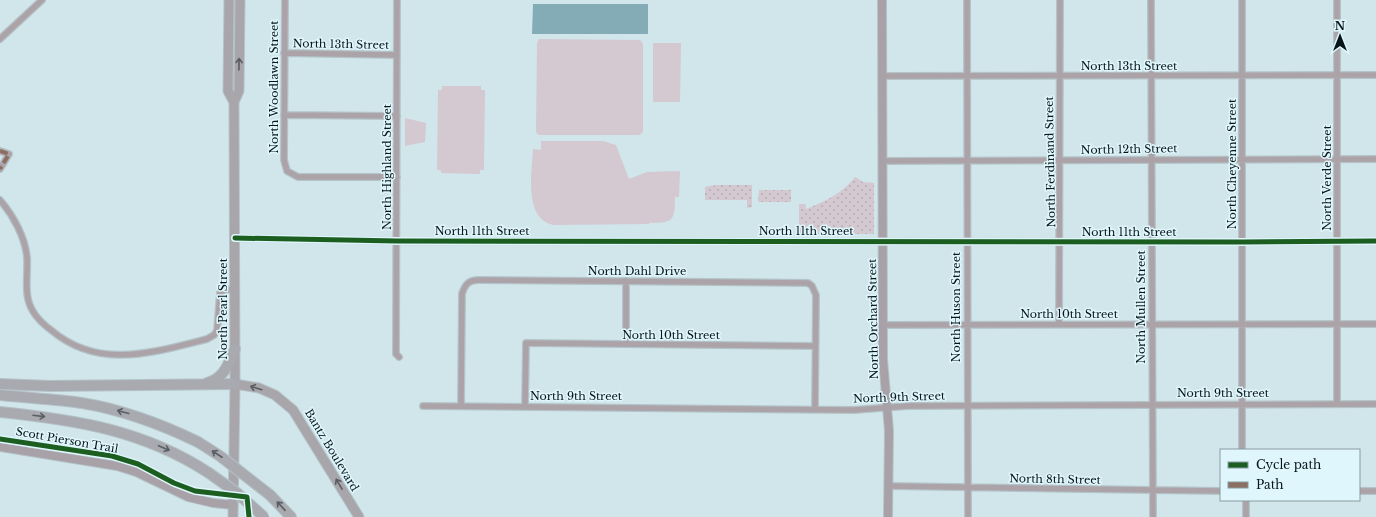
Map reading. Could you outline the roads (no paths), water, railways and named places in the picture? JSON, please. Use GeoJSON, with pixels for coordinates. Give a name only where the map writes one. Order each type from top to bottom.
{"type":"FeatureCollection","features":[{"type":"Feature","properties":{"kind":"highway"},"geometry":{"type":"LineString","coordinates":[[199,385],[215,381],[224,374],[235,349]]}},
{"type":"Feature","properties":{"kind":"highway"},"geometry":{"type":"LineString","coordinates":[[0,384],[50,386],[235,384]]}},
{"type":"Feature","properties":{"kind":"highway"},"geometry":{"type":"LineString","coordinates":[[0,395],[82,403],[145,418],[198,442],[220,456],[270,495],[291,517]]}},
{"type":"Feature","properties":{"kind":"highway"},"geometry":{"type":"LineString","coordinates":[[0,412],[74,420],[124,432],[169,449],[209,473],[237,493],[264,517]]}},
{"type":"Feature","properties":{"kind":"main road","name":"North Pearl Street"},"geometry":{"type":"LineString","coordinates":[[229,0],[228,90],[234,102]]}},
{"type":"Feature","properties":{"kind":"main road","name":"North Pearl Street"},"geometry":{"type":"LineString","coordinates":[[233,517],[235,384],[234,102],[239,91],[240,0]]}},
{"type":"Feature","properties":{"kind":"main road","name":"Bantz Boulevard"},"geometry":{"type":"LineString","coordinates":[[235,384],[259,388],[276,395],[293,410],[359,517]]}},
{"type":"Feature","properties":{"kind":"street"},"geometry":{"type":"LineString","coordinates":[[0,39],[42,0]]}},
{"type":"Feature","properties":{"kind":"street","name":"North Woodlawn Street"},"geometry":{"type":"LineString","coordinates":[[284,0],[284,160],[288,173],[298,177],[397,177]]}},
{"type":"Feature","properties":{"kind":"street","name":"North Highland Street"},"geometry":{"type":"LineString","coordinates":[[397,0],[396,354],[399,357]]}},
{"type":"Feature","properties":{"kind":"street","name":"North Orchard Street"},"geometry":{"type":"LineString","coordinates":[[882,0],[883,364],[888,408],[888,517]]}},
{"type":"Feature","properties":{"kind":"street","name":"North Huson Street"},"geometry":{"type":"LineString","coordinates":[[967,0],[966,406],[968,517]]}},
{"type":"Feature","properties":{"kind":"street","name":"North Ferdinand Street"},"geometry":{"type":"LineString","coordinates":[[1059,324],[1061,242],[1059,76],[1060,0]]}},
{"type":"Feature","properties":{"kind":"street","name":"North Mullen Street"},"geometry":{"type":"LineString","coordinates":[[1151,0],[1151,405],[1153,517]]}},
{"type":"Feature","properties":{"kind":"street","name":"North Cheyenne Street"},"geometry":{"type":"LineString","coordinates":[[1242,0],[1242,448]]}},
{"type":"Feature","properties":{"kind":"street","name":"North Verde Street"},"geometry":{"type":"LineString","coordinates":[[1337,0],[1337,403]]}},
{"type":"Feature","properties":{"kind":"street","name":"North 13th Street"},"geometry":{"type":"LineString","coordinates":[[284,53],[397,55]]}},
{"type":"Feature","properties":{"kind":"street","name":"North 13th Street"},"geometry":{"type":"LineString","coordinates":[[882,76],[1376,75]]}},
{"type":"Feature","properties":{"kind":"street"},"geometry":{"type":"LineString","coordinates":[[284,115],[397,116]]}},
{"type":"Feature","properties":{"kind":"street"},"geometry":{"type":"LineString","coordinates":[[0,151],[9,154],[0,169]]}},
{"type":"Feature","properties":{"kind":"street","name":"North 12th Street"},"geometry":{"type":"LineString","coordinates":[[882,160],[1376,159]]}},
{"type":"Feature","properties":{"kind":"street"},"geometry":{"type":"LineString","coordinates":[[0,200],[17,226],[24,243],[27,256],[27,293],[32,310],[38,319],[50,330],[79,348],[102,355],[127,354],[169,348],[206,339],[213,336],[217,331],[220,293],[224,290],[235,288]]}},
{"type":"Feature","properties":{"kind":"street","name":"North 11th Street"},"geometry":{"type":"LineString","coordinates":[[235,238],[883,242],[1376,241]]}},
{"type":"Feature","properties":{"kind":"street","name":"North Dahl Drive"},"geometry":{"type":"LineString","coordinates":[[461,406],[462,299],[466,284],[474,280],[804,282],[812,286],[816,295],[815,346]]}},
{"type":"Feature","properties":{"kind":"street"},"geometry":{"type":"LineString","coordinates":[[626,281],[626,344]]}},
{"type":"Feature","properties":{"kind":"street","name":"North 10th Street"},"geometry":{"type":"LineString","coordinates":[[883,325],[1376,324]]}},
{"type":"Feature","properties":{"kind":"street","name":"North 10th Street"},"geometry":{"type":"LineString","coordinates":[[525,407],[526,343],[815,346]]}},
{"type":"Feature","properties":{"kind":"street"},"geometry":{"type":"LineString","coordinates":[[815,346],[815,409]]}},
{"type":"Feature","properties":{"kind":"street","name":"North 9th Street"},"geometry":{"type":"LineString","coordinates":[[423,406],[815,409],[966,406],[1376,404]]}},
{"type":"Feature","properties":{"kind":"street"},"geometry":{"type":"LineString","coordinates":[[0,447],[117,466],[136,472],[188,498],[213,504],[233,505]]}},
{"type":"Feature","properties":{"kind":"street","name":"North 8th Street"},"geometry":{"type":"LineString","coordinates":[[888,486],[1220,491]]}},
{"type":"Feature","properties":{"kind":"street"},"geometry":{"type":"LineString","coordinates":[[1360,492],[1376,492]]}},
{"type":"Feature","properties":{"kind":"street"},"geometry":{"type":"LineString","coordinates":[[1246,501],[1246,517]]}},
{"type":"Feature","properties":{"kind":"water"},"geometry":{"type":"Polygon","coordinates":[[[533,4],[648,4],[648,34],[532,34],[533,4]]]}}]}
